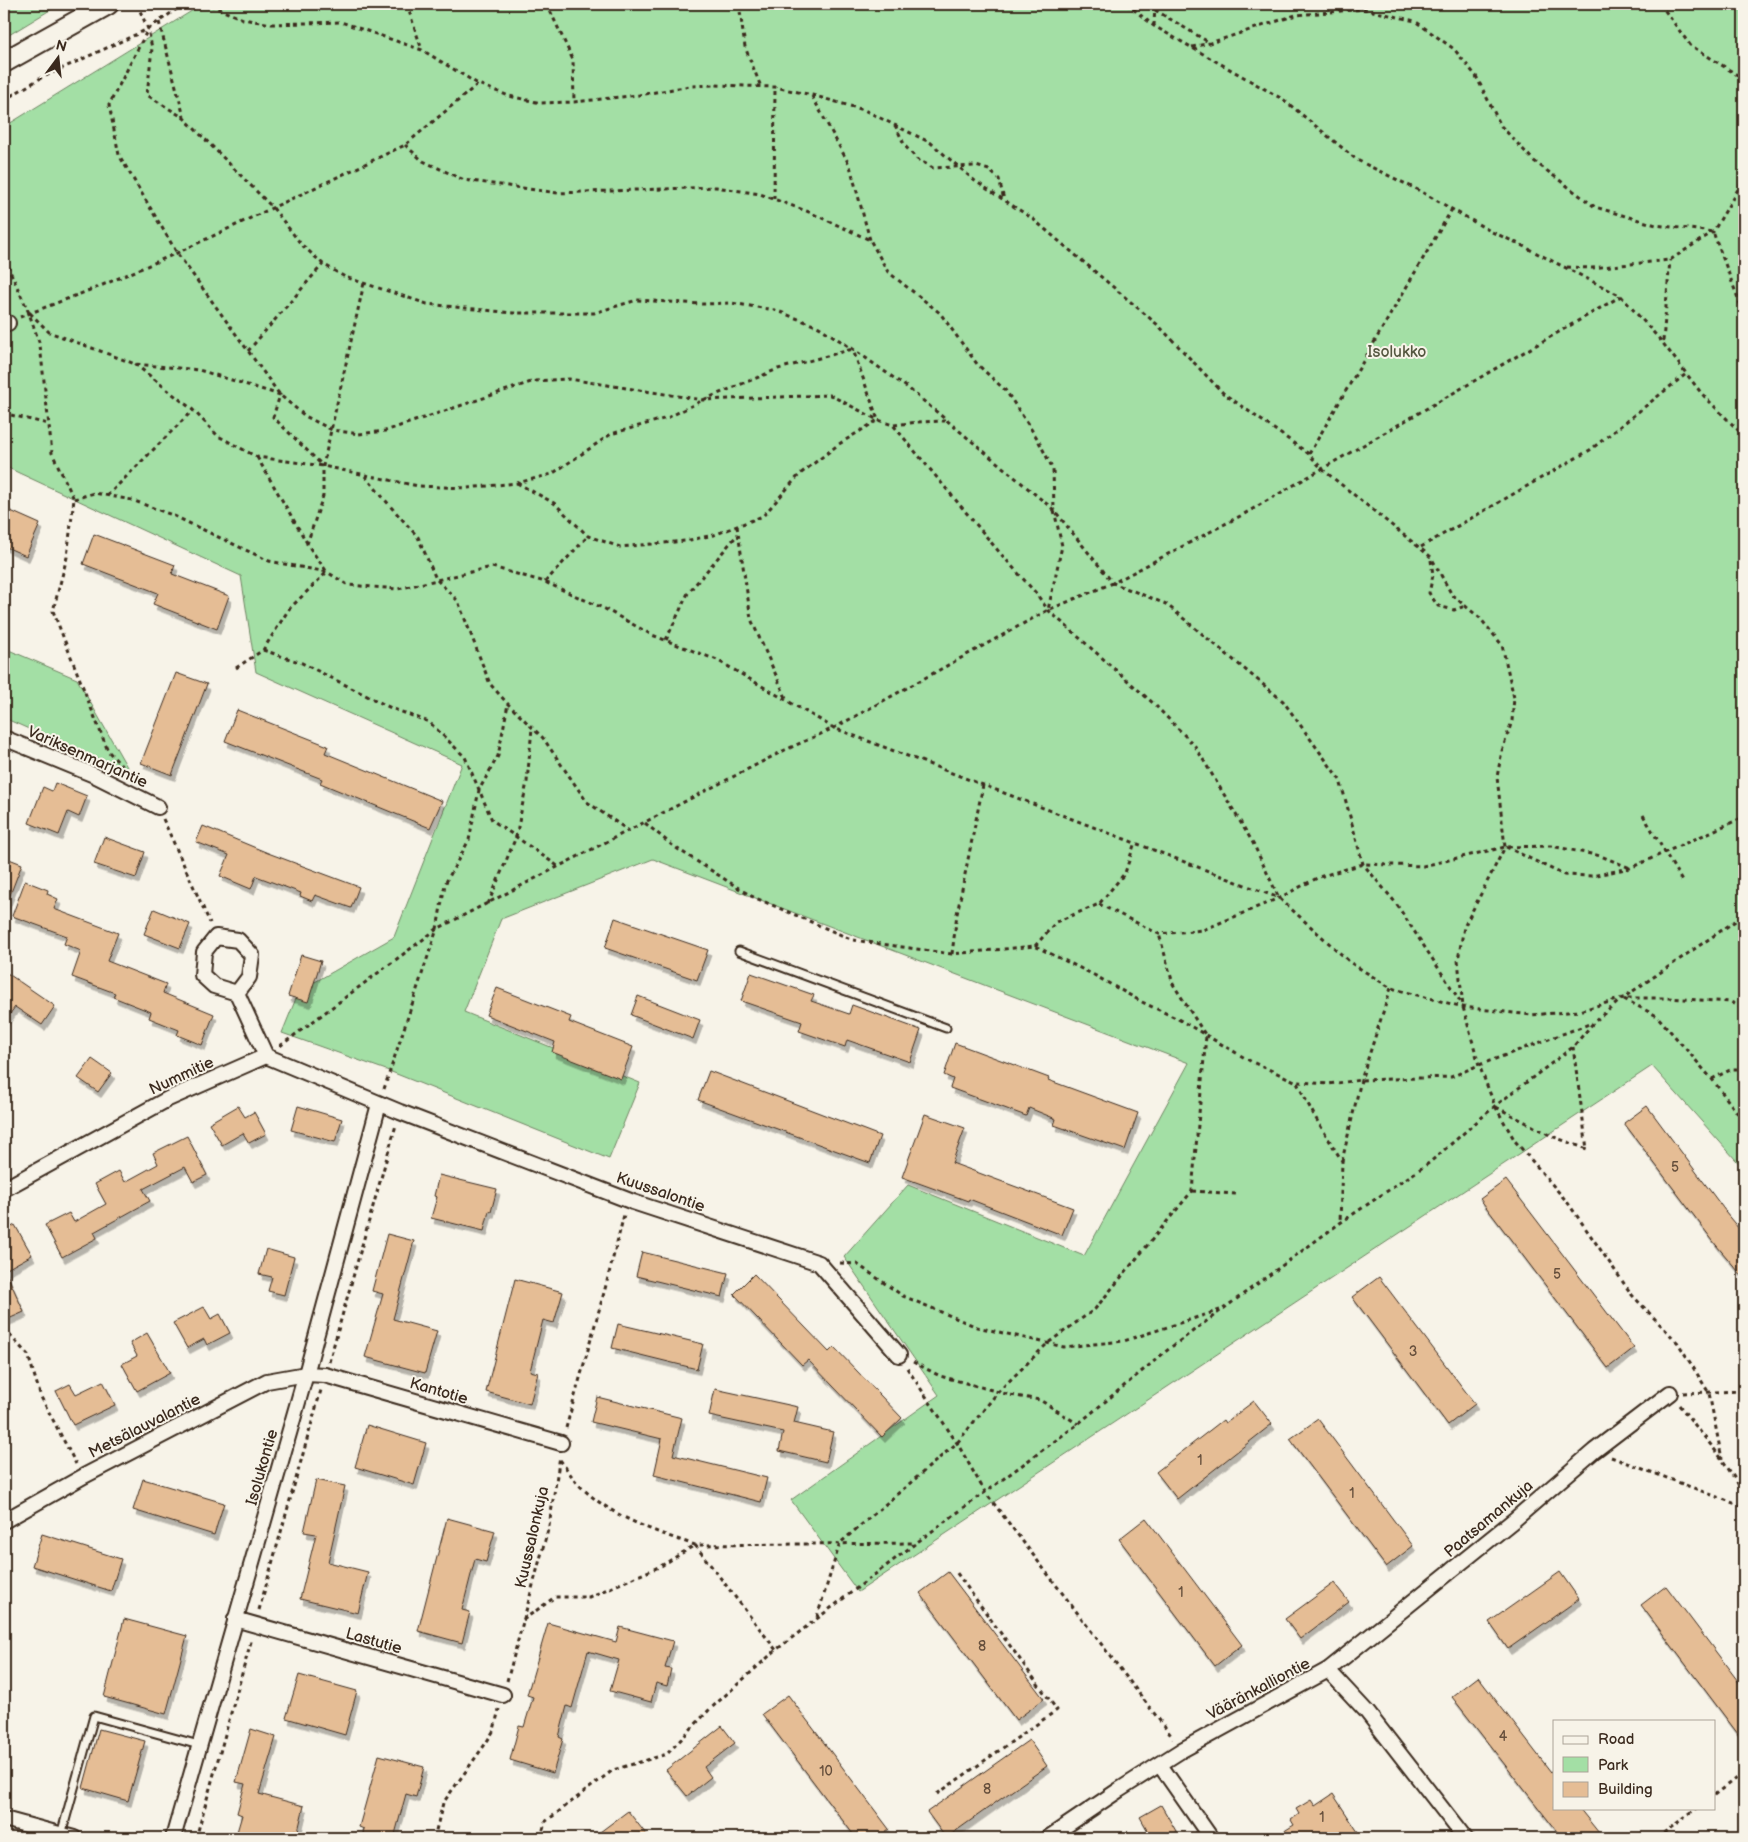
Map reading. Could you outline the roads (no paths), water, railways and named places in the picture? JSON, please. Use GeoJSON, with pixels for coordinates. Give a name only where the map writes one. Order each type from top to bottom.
{"type":"FeatureCollection","features":[{"type":"Feature","properties":{"kind":"main road"},"geometry":{"type":"LineString","coordinates":[[4,62],[108,4]]}},
{"type":"Feature","properties":{"kind":"street","name":"Variksenmarjantie"},"geometry":{"type":"LineString","coordinates":[[4,738],[94,775],[158,807]]}},
{"type":"Feature","properties":{"kind":"street"},"geometry":{"type":"LineString","coordinates":[[237,993],[249,977],[252,955],[238,940],[216,937],[204,952],[202,975],[214,986],[237,993],[266,1056],[379,1104]]}},
{"type":"Feature","properties":{"kind":"street","name":"Nummitie"},"geometry":{"type":"LineString","coordinates":[[4,1189],[168,1099],[266,1056]]}},
{"type":"Feature","properties":{"kind":"street","name":"Kuussalontie"},"geometry":{"type":"LineString","coordinates":[[379,1104],[627,1200],[819,1263],[899,1355]]}},
{"type":"Feature","properties":{"kind":"street","name":"Isolukontie"},"geometry":{"type":"LineString","coordinates":[[173,1838],[306,1374],[379,1104]]}},
{"type":"Feature","properties":{"kind":"street","name":"Kantotie"},"geometry":{"type":"LineString","coordinates":[[306,1374],[325,1375],[562,1443]]}},
{"type":"Feature","properties":{"kind":"street","name":"Metsälauvalantie"},"geometry":{"type":"LineString","coordinates":[[4,1521],[84,1476],[267,1381],[306,1374]]}},
{"type":"Feature","properties":{"kind":"street","name":"Paatsamankuja"},"geometry":{"type":"LineString","coordinates":[[1328,1670],[1594,1451],[1670,1393]]}},
{"type":"Feature","properties":{"kind":"street","name":"Lastutie"},"geometry":{"type":"LineString","coordinates":[[235,1619],[503,1695]]}},
{"type":"Feature","properties":{"kind":"street","name":"Vääränkalliontie"},"geometry":{"type":"LineString","coordinates":[[1048,1838],[1119,1790],[1207,1735],[1282,1697],[1328,1670],[1366,1712],[1465,1838]]}},
{"type":"Feature","properties":{"kind":"street"},"geometry":{"type":"LineString","coordinates":[[1160,1764],[1210,1838]]}},
{"type":"Feature","properties":{"kind":"street"},"geometry":{"type":"LineString","coordinates":[[4,1819],[68,1837]]}},
{"type":"Feature","properties":{"kind":"lane"},"geometry":{"type":"LineString","coordinates":[[739,951],[946,1028]]}},
{"type":"Feature","properties":{"kind":"lane"},"geometry":{"type":"LineString","coordinates":[[68,1837],[94,1716],[199,1745]]}},
{"type":"Feature","properties":{"kind":"park label","name":"Isolukko"},"geometry":{"type":"Point","coordinates":[1397,351]}}]}
